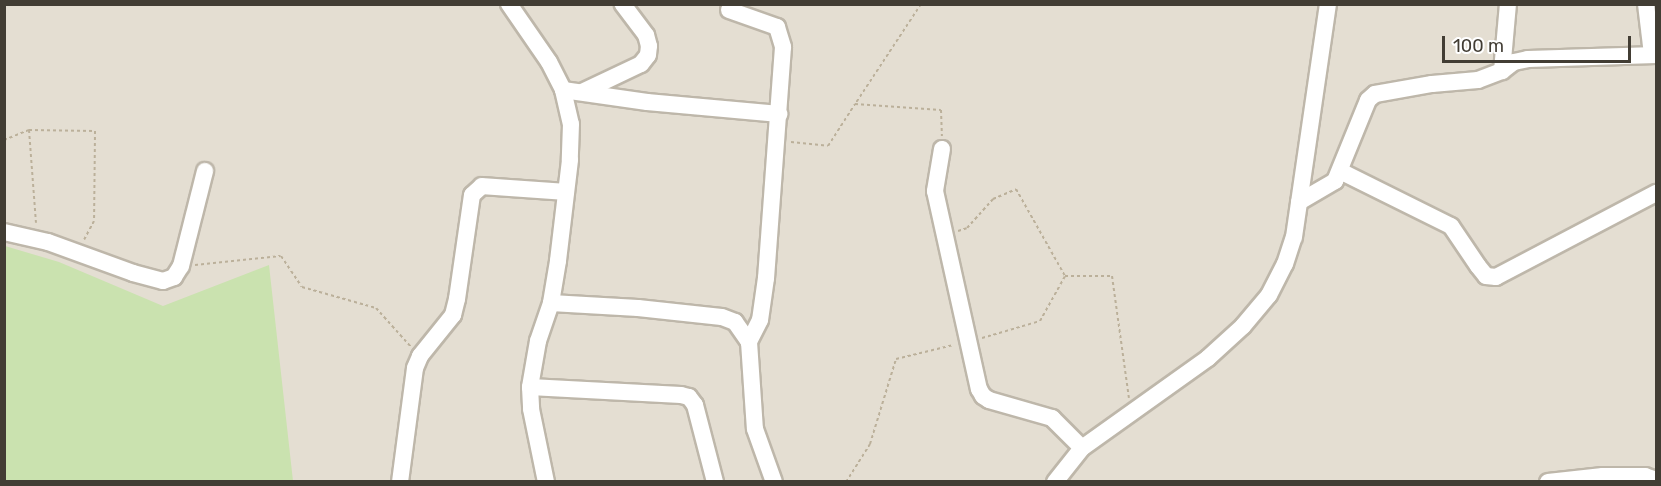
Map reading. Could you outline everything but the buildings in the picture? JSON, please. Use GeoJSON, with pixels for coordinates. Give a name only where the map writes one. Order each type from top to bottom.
{"type":"FeatureCollection","features":[{"type":"Feature","properties":{"kind":"street"},"geometry":{"type":"LineString","coordinates":[[509,4],[549,62],[563,90],[571,124],[566,192],[551,303],[538,341],[530,387],[531,409],[546,482]]}},
{"type":"Feature","properties":{"kind":"street"},"geometry":{"type":"LineString","coordinates":[[582,92],[641,64],[648,55],[649,46],[646,35],[623,4]]}},
{"type":"Feature","properties":{"kind":"street"},"geometry":{"type":"LineString","coordinates":[[1055,482],[1082,448],[1208,358],[1243,326],[1269,295],[1285,264],[1294,237],[1328,4]]}},
{"type":"Feature","properties":{"kind":"street"},"geometry":{"type":"LineString","coordinates":[[1502,70],[1508,4]]}},
{"type":"Feature","properties":{"kind":"street"},"geometry":{"type":"LineString","coordinates":[[1299,202],[1328,187],[1340,171],[1368,100],[1375,94],[1432,84],[1478,80],[1514,62],[1528,59],[1654,55],[1646,4]]}},
{"type":"Feature","properties":{"kind":"street"},"geometry":{"type":"LineString","coordinates":[[729,10],[771,23],[781,33],[783,47],[763,308],[749,342],[755,429],[774,482]]}},
{"type":"Feature","properties":{"kind":"street"},"geometry":{"type":"LineString","coordinates":[[563,90],[713,109],[779,114]]}},
{"type":"Feature","properties":{"kind":"street"},"geometry":{"type":"LineString","coordinates":[[942,149],[934,186],[983,396],[1052,418],[1082,448]]}},
{"type":"Feature","properties":{"kind":"street"},"geometry":{"type":"LineString","coordinates":[[4,232],[37,240],[133,273],[163,280],[174,278],[181,266],[205,171]]}},
{"type":"Feature","properties":{"kind":"street"},"geometry":{"type":"LineString","coordinates":[[1340,171],[1451,226],[1486,276],[1496,277],[1656,193]]}},
{"type":"Feature","properties":{"kind":"street"},"geometry":{"type":"LineString","coordinates":[[400,482],[415,368],[420,356],[453,315],[471,195],[482,186],[566,192]]}},
{"type":"Feature","properties":{"kind":"street"},"geometry":{"type":"LineString","coordinates":[[551,303],[638,308],[722,317],[735,322],[749,342]]}},
{"type":"Feature","properties":{"kind":"street"},"geometry":{"type":"LineString","coordinates":[[530,387],[681,394],[689,397],[695,405],[715,482]]}},
{"type":"Feature","properties":{"kind":"street"},"geometry":{"type":"LineString","coordinates":[[1548,482],[1603,476],[1645,476],[1656,480]]}},
{"type":"Feature","properties":{"kind":"path"},"geometry":{"type":"LineString","coordinates":[[777,140],[828,146],[921,4]]}},
{"type":"Feature","properties":{"kind":"path"},"geometry":{"type":"LineString","coordinates":[[855,104],[941,110],[942,149]]}},
{"type":"Feature","properties":{"kind":"path"},"geometry":{"type":"LineString","coordinates":[[4,140],[29,130],[95,131],[94,221],[77,253]]}},
{"type":"Feature","properties":{"kind":"path"},"geometry":{"type":"LineString","coordinates":[[29,130],[37,240]]}},
{"type":"Feature","properties":{"kind":"path"},"geometry":{"type":"LineString","coordinates":[[945,235],[967,228],[993,199],[1016,189],[1065,276]]}},
{"type":"Feature","properties":{"kind":"path"},"geometry":{"type":"LineString","coordinates":[[181,266],[281,256],[302,286],[376,308],[420,356]]}},
{"type":"Feature","properties":{"kind":"path"},"geometry":{"type":"LineString","coordinates":[[1065,276],[1112,276],[1131,413]]}},
{"type":"Feature","properties":{"kind":"path"},"geometry":{"type":"LineString","coordinates":[[846,482],[870,444],[896,359],[969,342],[1040,321],[1065,276]]}},
{"type":"Feature","properties":{"kind":"shaded area"},"geometry":{"type":"Polygon","coordinates":[[[5,5],[1656,5],[1656,481],[5,481],[5,5]]]}},
{"type":"Feature","properties":{"kind":"green space"},"geometry":{"type":"Polygon","coordinates":[[[5,246],[59,262],[163,306],[269,265],[293,481],[5,481],[5,246]]]}}]}
